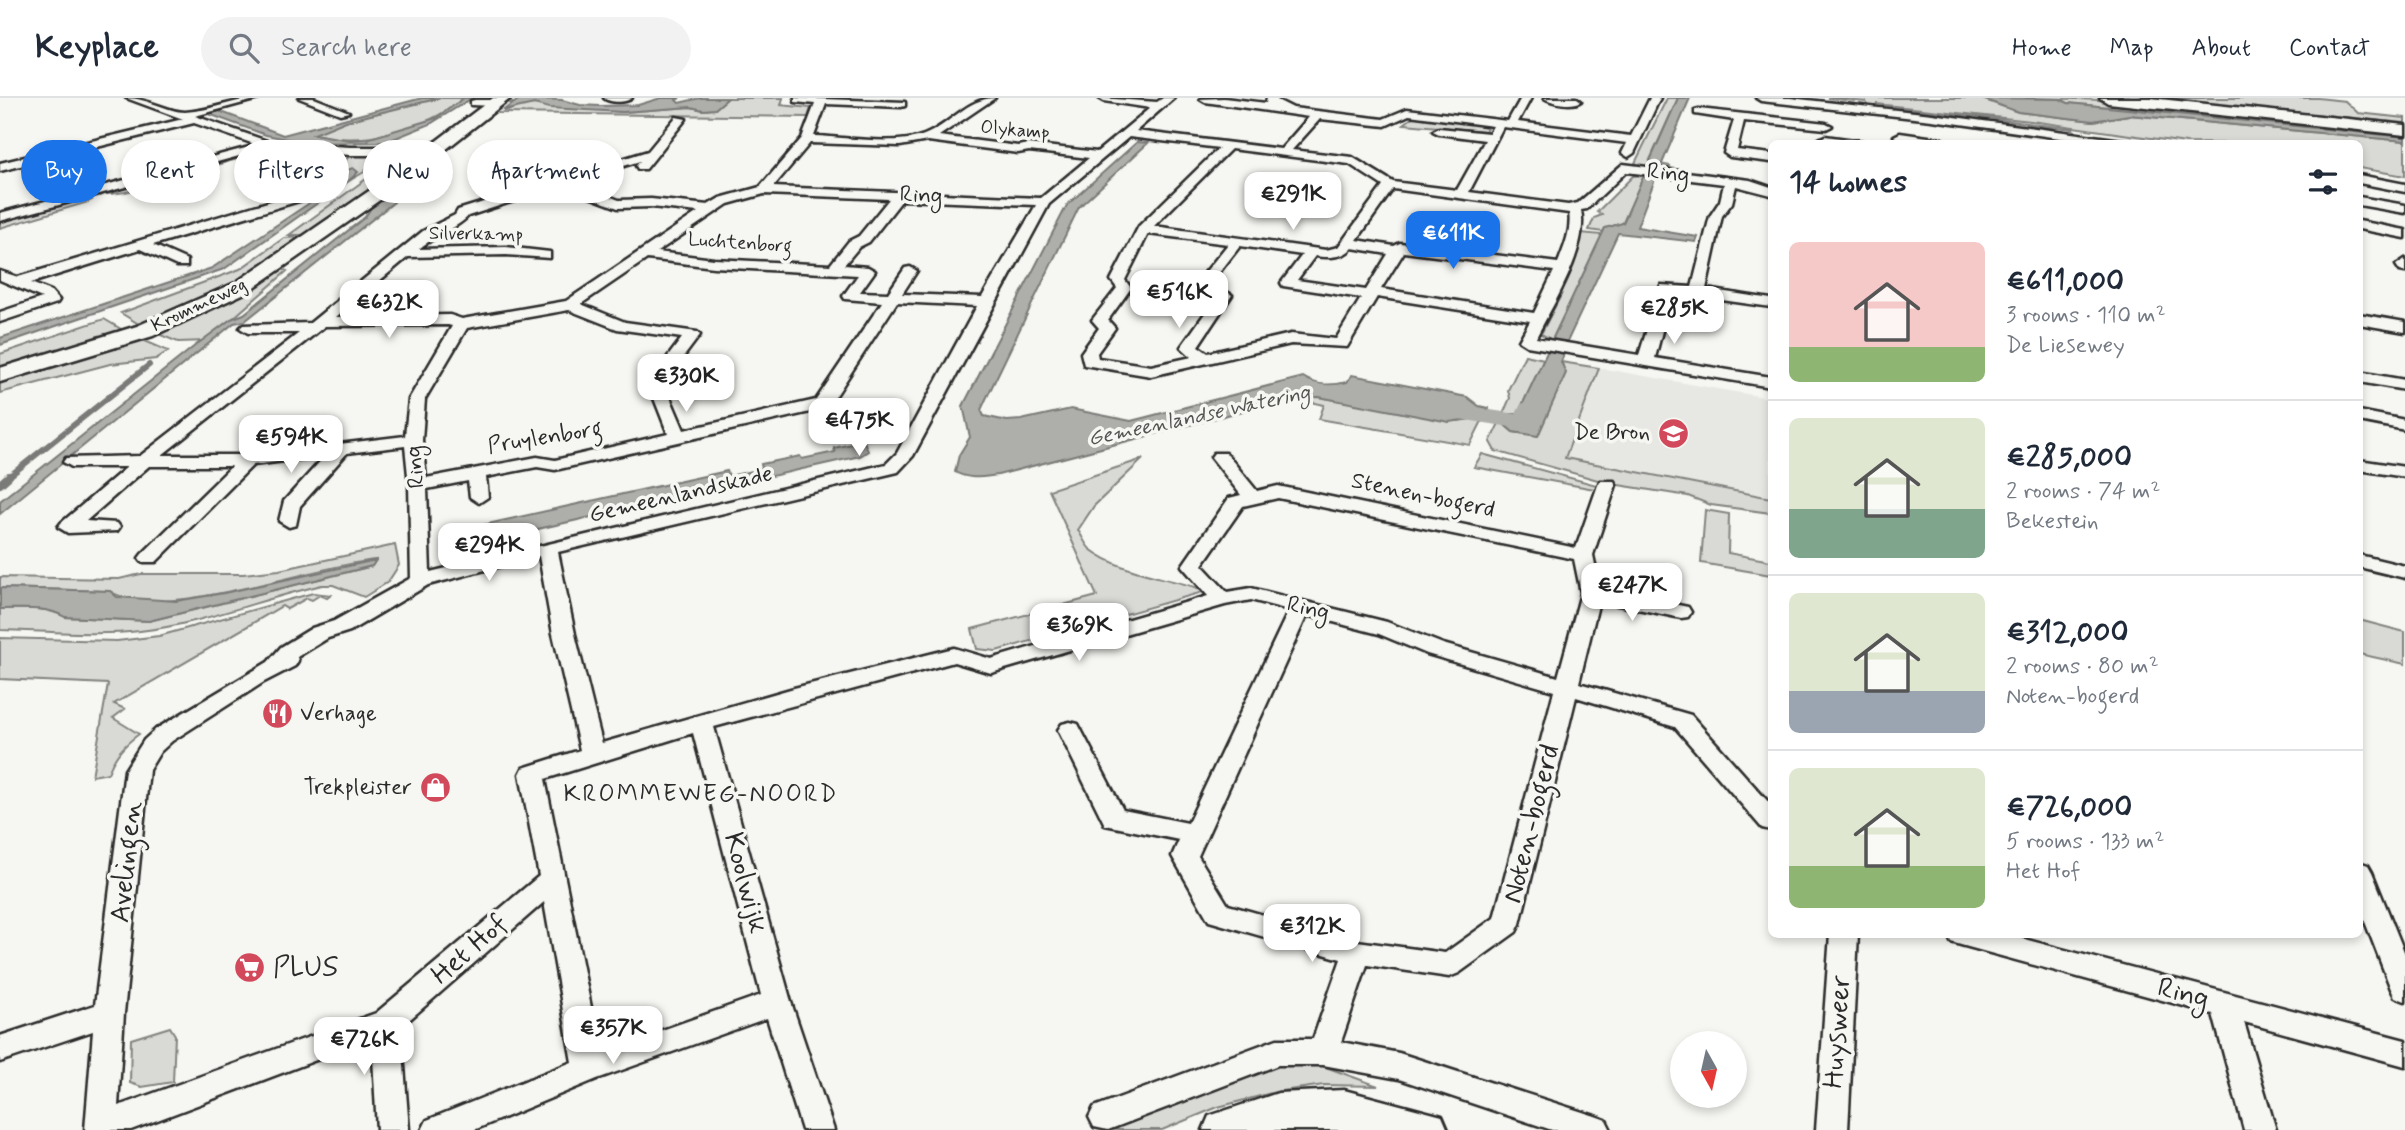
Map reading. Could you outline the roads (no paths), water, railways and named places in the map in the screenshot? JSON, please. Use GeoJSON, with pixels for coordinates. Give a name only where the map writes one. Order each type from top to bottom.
{"type":"FeatureCollection","features":[{"type":"Feature","properties":{"kind":"street"},"geometry":{"type":"LineString","coordinates":[[131,98],[254,140]]}},
{"type":"Feature","properties":{"kind":"street"},"geometry":{"type":"LineString","coordinates":[[106,140],[257,98]]}},
{"type":"Feature","properties":{"kind":"street"},"geometry":{"type":"LineString","coordinates":[[304,98],[344,112]]}},
{"type":"Feature","properties":{"kind":"street"},"geometry":{"type":"LineString","coordinates":[[609,98],[627,98]]}},
{"type":"Feature","properties":{"kind":"street"},"geometry":{"type":"LineString","coordinates":[[801,98],[799,100],[906,105],[858,98]]}},
{"type":"Feature","properties":{"kind":"street","name":"Olykamp"},"geometry":{"type":"LineString","coordinates":[[928,138],[990,98]]}},
{"type":"Feature","properties":{"kind":"street"},"geometry":{"type":"LineString","coordinates":[[1104,98],[1159,106]]}},
{"type":"Feature","properties":{"kind":"street"},"geometry":{"type":"LineString","coordinates":[[1044,202],[1169,98]]}},
{"type":"Feature","properties":{"kind":"street"},"geometry":{"type":"LineString","coordinates":[[1273,98],[1270,101],[1284,108]]}},
{"type":"Feature","properties":{"kind":"street"},"geometry":{"type":"LineString","coordinates":[[1404,98],[1400,104],[1408,112]]}},
{"type":"Feature","properties":{"kind":"street"},"geometry":{"type":"LineString","coordinates":[[1460,196],[1493,137],[1526,98]]}},
{"type":"Feature","properties":{"kind":"street"},"geometry":{"type":"LineString","coordinates":[[1549,98],[1576,101]]}},
{"type":"Feature","properties":{"kind":"street"},"geometry":{"type":"LineString","coordinates":[[1623,168],[1633,139],[1655,98]]}},
{"type":"Feature","properties":{"kind":"street"},"geometry":{"type":"LineString","coordinates":[[1761,98],[1828,104],[2100,140]]}},
{"type":"Feature","properties":{"kind":"street"},"geometry":{"type":"LineString","coordinates":[[2108,98],[2405,130]]}},
{"type":"Feature","properties":{"kind":"street","name":"Krommeweg"},"geometry":{"type":"LineString","coordinates":[[426,140],[478,108],[499,100]]}},
{"type":"Feature","properties":{"kind":"street"},"geometry":{"type":"LineString","coordinates":[[1205,100],[1385,122],[1408,112],[1633,139]]}},
{"type":"Feature","properties":{"kind":"street"},"geometry":{"type":"LineString","coordinates":[[764,190],[807,139],[822,101]]}},
{"type":"Feature","properties":{"kind":"street"},"geometry":{"type":"LineString","coordinates":[[1825,136],[1828,104]]}},
{"type":"Feature","properties":{"kind":"street","name":"Krommeweg"},"geometry":{"type":"LineString","coordinates":[[445,140],[478,108]]}},
{"type":"Feature","properties":{"kind":"street"},"geometry":{"type":"LineString","coordinates":[[1699,112],[1741,117],[1844,140]]}},
{"type":"Feature","properties":{"kind":"street"},"geometry":{"type":"LineString","coordinates":[[1283,153],[1317,115]]}},
{"type":"Feature","properties":{"kind":"street"},"geometry":{"type":"LineString","coordinates":[[1741,117],[1730,153],[1768,158]]}},
{"type":"Feature","properties":{"kind":"street"},"geometry":{"type":"LineString","coordinates":[[624,176],[638,171],[649,154],[680,119]]}},
{"type":"Feature","properties":{"kind":"street"},"geometry":{"type":"LineString","coordinates":[[1439,131],[1493,137]]}},
{"type":"Feature","properties":{"kind":"street"},"geometry":{"type":"LineString","coordinates":[[1127,133],[1352,161],[1390,185],[1460,196],[1574,208],[1578,215],[1576,228],[1564,268],[1527,341],[1768,381]]}},
{"type":"Feature","properties":{"kind":"street"},"geometry":{"type":"LineString","coordinates":[[1900,136],[1930,140]]}},
{"type":"Feature","properties":{"kind":"street","name":"Olykamp"},"geometry":{"type":"LineString","coordinates":[[807,139],[900,143],[928,138],[1018,150],[1028,147],[1099,156]]}},
{"type":"Feature","properties":{"kind":"street"},"geometry":{"type":"LineString","coordinates":[[1228,146],[1144,229],[1118,280],[1124,288],[1100,320],[1107,328],[1089,354],[1090,362],[1151,371],[1291,339],[1340,344],[1400,247],[1564,268]]}},
{"type":"Feature","properties":{"kind":"street"},"geometry":{"type":"LineString","coordinates":[[10,154],[21,161]]}},
{"type":"Feature","properties":{"kind":"street","name":"Silverkamp"},"geometry":{"type":"LineString","coordinates":[[624,161],[649,154]]}},
{"type":"Feature","properties":{"kind":"street"},"geometry":{"type":"LineString","coordinates":[[107,194],[234,156]]}},
{"type":"Feature","properties":{"kind":"street"},"geometry":{"type":"LineString","coordinates":[[107,194],[234,161]]}},
{"type":"Feature","properties":{"kind":"street"},"geometry":{"type":"LineString","coordinates":[[0,167],[21,162]]}},
{"type":"Feature","properties":{"kind":"street","name":"Ring"},"geometry":{"type":"LineString","coordinates":[[1574,208],[1582,206],[1623,168],[1750,184],[1768,190]]}},
{"type":"Feature","properties":{"kind":"street"},"geometry":{"type":"LineString","coordinates":[[2363,180],[2405,188]]}},
{"type":"Feature","properties":{"kind":"street"},"geometry":{"type":"LineString","coordinates":[[1698,292],[1713,229],[1720,207],[1726,203],[1731,182]]}},
{"type":"Feature","properties":{"kind":"street"},"geometry":{"type":"LineString","coordinates":[[1144,229],[1326,254],[1343,250],[1390,185]]}},
{"type":"Feature","properties":{"kind":"street","name":"Ring"},"geometry":{"type":"LineString","coordinates":[[421,581],[418,485],[413,440],[417,399],[461,324],[570,304],[710,209],[724,201],[764,190],[1044,202]]}},
{"type":"Feature","properties":{"kind":"street"},"geometry":{"type":"LineString","coordinates":[[834,269],[854,244],[864,239],[899,195]]}},
{"type":"Feature","properties":{"kind":"street","name":"Krommeweg"},"geometry":{"type":"LineString","coordinates":[[0,375],[99,347],[172,320],[242,288],[363,202]]}},
{"type":"Feature","properties":{"kind":"street","name":"Gemeenlandskade"},"geometry":{"type":"LineString","coordinates":[[548,549],[892,468],[904,456],[1044,202]]}},
{"type":"Feature","properties":{"kind":"street"},"geometry":{"type":"LineString","coordinates":[[2363,202],[2405,209]]}},
{"type":"Feature","properties":{"kind":"street"},"geometry":{"type":"LineString","coordinates":[[0,217],[67,203]]}},
{"type":"Feature","properties":{"kind":"street"},"geometry":{"type":"LineString","coordinates":[[0,230],[79,203]]}},
{"type":"Feature","properties":{"kind":"street"},"geometry":{"type":"LineString","coordinates":[[18,282],[279,203]]}},
{"type":"Feature","properties":{"kind":"street","name":"Silverkamp"},"geometry":{"type":"LineString","coordinates":[[110,527],[68,527],[144,461],[296,342],[428,233],[460,218],[463,213],[493,203]]}},
{"type":"Feature","properties":{"kind":"street"},"geometry":{"type":"LineString","coordinates":[[615,203],[650,203],[710,209]]}},
{"type":"Feature","properties":{"kind":"street"},"geometry":{"type":"LineString","coordinates":[[2363,226],[2405,234]]}},
{"type":"Feature","properties":{"kind":"street"},"geometry":{"type":"LineString","coordinates":[[1210,275],[1237,241]]}},
{"type":"Feature","properties":{"kind":"street"},"geometry":{"type":"LineString","coordinates":[[1348,243],[1397,251]]}},
{"type":"Feature","properties":{"kind":"street"},"geometry":{"type":"LineString","coordinates":[[141,245],[182,263]]}},
{"type":"Feature","properties":{"kind":"street","name":"Silverkamp"},"geometry":{"type":"LineString","coordinates":[[405,253],[506,251],[545,255]]}},
{"type":"Feature","properties":{"kind":"street"},"geometry":{"type":"LineString","coordinates":[[1311,252],[1288,283],[1538,318]]}},
{"type":"Feature","properties":{"kind":"street","name":"Luchtenborg"},"geometry":{"type":"LineString","coordinates":[[643,254],[714,263],[834,269]]}},
{"type":"Feature","properties":{"kind":"street"},"geometry":{"type":"LineString","coordinates":[[834,269],[868,271],[850,296],[987,302]]}},
{"type":"Feature","properties":{"kind":"street","name":"Pruylenborg"},"geometry":{"type":"LineString","coordinates":[[418,485],[537,462],[555,465],[822,404],[895,298],[910,271]]}},
{"type":"Feature","properties":{"kind":"street"},"geometry":{"type":"LineString","coordinates":[[0,275],[46,294],[69,310]]}},
{"type":"Feature","properties":{"kind":"street"},"geometry":{"type":"LineString","coordinates":[[1646,360],[1666,288],[1768,303]]}},
{"type":"Feature","properties":{"kind":"street"},"geometry":{"type":"LineString","coordinates":[[1205,359],[1189,347],[1224,295]]}},
{"type":"Feature","properties":{"kind":"street"},"geometry":{"type":"LineString","coordinates":[[0,317],[51,300]]}},
{"type":"Feature","properties":{"kind":"street"},"geometry":{"type":"LineString","coordinates":[[570,304],[622,326],[692,335],[656,383],[677,435]]}},
{"type":"Feature","properties":{"kind":"street"},"geometry":{"type":"LineString","coordinates":[[248,328],[450,320],[461,324]]}},
{"type":"Feature","properties":{"kind":"street"},"geometry":{"type":"LineString","coordinates":[[2363,320],[2405,327]]}},
{"type":"Feature","properties":{"kind":"street"},"geometry":{"type":"LineString","coordinates":[[334,337],[349,323]]}},
{"type":"Feature","properties":{"kind":"street"},"geometry":{"type":"LineString","coordinates":[[2363,378],[2405,385]]}},
{"type":"Feature","properties":{"kind":"street"},"geometry":{"type":"LineString","coordinates":[[2363,417],[2405,425]]}},
{"type":"Feature","properties":{"kind":"street"},"geometry":{"type":"LineString","coordinates":[[72,462],[248,460],[413,440]]}},
{"type":"Feature","properties":{"kind":"street"},"geometry":{"type":"LineString","coordinates":[[289,521],[290,505],[341,449]]}},
{"type":"Feature","properties":{"kind":"street"},"geometry":{"type":"LineString","coordinates":[[1220,457],[1252,497],[1236,502],[1192,566],[1222,599]]}},
{"type":"Feature","properties":{"kind":"street"},"geometry":{"type":"LineString","coordinates":[[149,558],[248,460]]}},
{"type":"Feature","properties":{"kind":"street"},"geometry":{"type":"LineString","coordinates":[[2363,466],[2405,472]]}},
{"type":"Feature","properties":{"kind":"street","name":"Pruylenborg"},"geometry":{"type":"LineString","coordinates":[[477,474],[479,497]]}},
{"type":"Feature","properties":{"kind":"street"},"geometry":{"type":"LineString","coordinates":[[1566,688],[1591,593],[1583,555],[1608,485]]}},
{"type":"Feature","properties":{"kind":"street","name":"Stenen-bogerd"},"geometry":{"type":"LineString","coordinates":[[1252,497],[1278,492],[1583,555]]}},
{"type":"Feature","properties":{"kind":"street"},"geometry":{"type":"LineString","coordinates":[[421,581],[471,566],[548,549],[564,634],[593,754],[532,774],[588,1069]]}},
{"type":"Feature","properties":{"kind":"street"},"geometry":{"type":"LineString","coordinates":[[2363,562],[2405,572]]}},
{"type":"Feature","properties":{"kind":"street","name":"Avelingen"},"geometry":{"type":"LineString","coordinates":[[101,1129],[109,1013],[137,770],[152,746],[164,735],[277,665],[302,657],[342,626],[421,581]]}},
{"type":"Feature","properties":{"kind":"street"},"geometry":{"type":"LineString","coordinates":[[1591,593],[1681,612]]}},
{"type":"Feature","properties":{"kind":"street","name":"Ring"},"geometry":{"type":"LineString","coordinates":[[593,754],[794,696],[954,655],[991,666],[1222,599],[1251,594],[1387,629],[1435,649],[1683,721],[1768,818]]}},
{"type":"Feature","properties":{"kind":"street","name":"Noten-bogerd"},"geometry":{"type":"LineString","coordinates":[[1300,608],[1185,856],[1219,913],[1357,952],[1449,965],[1506,924],[1566,688]]}},
{"type":"Feature","properties":{"kind":"street","name":"Koolwijk"},"geometry":{"type":"LineString","coordinates":[[702,724],[777,1002],[818,1130]]}},
{"type":"Feature","properties":{"kind":"street"},"geometry":{"type":"LineString","coordinates":[[1070,730],[1114,818],[1195,834]]}},
{"type":"Feature","properties":{"kind":"street","name":"Het Hof"},"geometry":{"type":"LineString","coordinates":[[101,1129],[280,1059],[386,1022],[553,878]]}},
{"type":"Feature","properties":{"kind":"street"},"geometry":{"type":"LineString","coordinates":[[2363,882],[2405,989]]}},
{"type":"Feature","properties":{"kind":"street","name":"Huysweer"},"geometry":{"type":"LineString","coordinates":[[1832,1130],[1844,938]]}},
{"type":"Feature","properties":{"kind":"street","name":"Ring"},"geometry":{"type":"LineString","coordinates":[[1989,938],[2010,941],[2225,1005],[2405,1053]]}},
{"type":"Feature","properties":{"kind":"street"},"geometry":{"type":"LineString","coordinates":[[1323,1052],[1357,952]]}},
{"type":"Feature","properties":{"kind":"street"},"geometry":{"type":"LineString","coordinates":[[439,1130],[588,1069],[777,1002]]}},
{"type":"Feature","properties":{"kind":"street"},"geometry":{"type":"LineString","coordinates":[[2225,1005],[2260,1130]]}},
{"type":"Feature","properties":{"kind":"street"},"geometry":{"type":"LineString","coordinates":[[0,1049],[109,1013]]}},
{"type":"Feature","properties":{"kind":"street"},"geometry":{"type":"LineString","coordinates":[[386,1022],[393,1130]]}},
{"type":"Feature","properties":{"kind":"street"},"geometry":{"type":"LineString","coordinates":[[1105,1117],[1278,1052],[1323,1052],[1399,1066],[1595,1130]]}},
{"type":"Feature","properties":{"kind":"street"},"geometry":{"type":"LineString","coordinates":[[1226,1130],[1278,1113],[1344,1110],[1426,1130]]}},
{"type":"Feature","properties":{"kind":"water"},"geometry":{"type":"Polygon","coordinates":[[[422,98],[440,98],[346,121],[314,134],[350,140],[367,139],[436,118],[464,98],[472,98],[430,124],[391,140],[363,140],[363,142],[292,140],[266,135],[209,114],[219,111],[283,135],[422,98]]]}},
{"type":"Feature","properties":{"kind":"water"},"geometry":{"type":"Polygon","coordinates":[[[521,98],[562,100],[580,105],[600,106],[638,105],[661,98],[680,98],[676,100],[679,103],[700,98],[728,98],[715,109],[703,110],[691,107],[623,112],[549,108],[534,104],[503,111],[521,98]]]}},
{"type":"Feature","properties":{"kind":"water"},"geometry":{"type":"Polygon","coordinates":[[[1678,98],[1690,98],[1661,166],[1649,163],[1678,98]]]}},
{"type":"Feature","properties":{"kind":"water"},"geometry":{"type":"Polygon","coordinates":[[[1980,98],[2060,99],[2068,103],[2405,137],[2405,141],[2129,115],[2093,121],[2018,112],[1980,98]]]}},
{"type":"Feature","properties":{"kind":"water"},"geometry":{"type":"Polygon","coordinates":[[[1137,142],[1148,143],[1079,207],[981,410],[984,416],[1007,421],[1021,420],[1071,409],[1131,421],[1303,377],[1319,384],[1330,385],[1347,382],[1352,375],[1467,397],[1479,406],[1488,408],[1484,417],[1449,422],[1319,397],[1296,397],[998,475],[971,477],[955,472],[959,455],[970,437],[963,406],[1067,205],[1137,142]]]}},
{"type":"Feature","properties":{"kind":"water"},"geometry":{"type":"Polygon","coordinates":[[[353,168],[358,172],[349,181],[349,169],[353,168]]]}},
{"type":"Feature","properties":{"kind":"water"},"geometry":{"type":"Polygon","coordinates":[[[1643,177],[1655,179],[1637,227],[1698,237],[1696,242],[1618,233],[1567,342],[1552,340],[1605,228],[1623,223],[1643,177]]]}},
{"type":"Feature","properties":{"kind":"water"},"geometry":{"type":"Polygon","coordinates":[[[318,203],[224,269],[0,345],[0,338],[212,268],[308,204],[318,203]]]}},
{"type":"Feature","properties":{"kind":"water"},"geometry":{"type":"Polygon","coordinates":[[[378,203],[393,203],[245,321],[234,323],[0,514],[0,501],[196,345],[231,319],[244,314],[365,217],[378,203]]]}},
{"type":"Feature","properties":{"kind":"water"},"geometry":{"type":"Polygon","coordinates":[[[1549,348],[1565,351],[1561,362],[1566,373],[1538,436],[1513,432],[1500,421],[1503,414],[1518,414],[1549,348]]]}},
{"type":"Feature","properties":{"kind":"water"},"geometry":{"type":"Polygon","coordinates":[[[864,441],[868,451],[860,456],[472,544],[459,542],[460,530],[727,471],[729,476],[762,469],[761,464],[835,452],[834,448],[864,441]]]}},
{"type":"Feature","properties":{"kind":"water"},"geometry":{"type":"Polygon","coordinates":[[[376,560],[372,566],[149,621],[65,617],[58,613],[34,609],[0,609],[0,588],[110,591],[117,597],[176,601],[376,560]]]}},
{"type":"Feature","properties":{"kind":"waterway"},"geometry":{"type":"LineString","coordinates":[[7,478],[149,365]]}},
{"type":"Feature","properties":{"kind":"waterway","name":"Gemeenlandse Watering"},"geometry":{"type":"LineString","coordinates":[[1446,410],[1524,422],[1529,409]]}},
{"type":"Feature","properties":{"kind":"waterway"},"geometry":{"type":"LineString","coordinates":[[0,484],[9,476]]}},
{"type":"Feature","properties":{"kind":"place","name":"De Bron"},"geometry":{"type":"Point","coordinates":[1673,433]}},
{"type":"Feature","properties":{"kind":"place","name":"Verhage"},"geometry":{"type":"Point","coordinates":[277,714]}},
{"type":"Feature","properties":{"kind":"place","name":"Trekpleister"},"geometry":{"type":"Point","coordinates":[435,788]}},
{"type":"Feature","properties":{"kind":"place","name":"PLUS"},"geometry":{"type":"Point","coordinates":[250,968]}},
{"type":"Feature","properties":{"kind":"district","name":"KROMMEWEG-NOORD"},"geometry":{"type":"Point","coordinates":[701,794]}}]}
